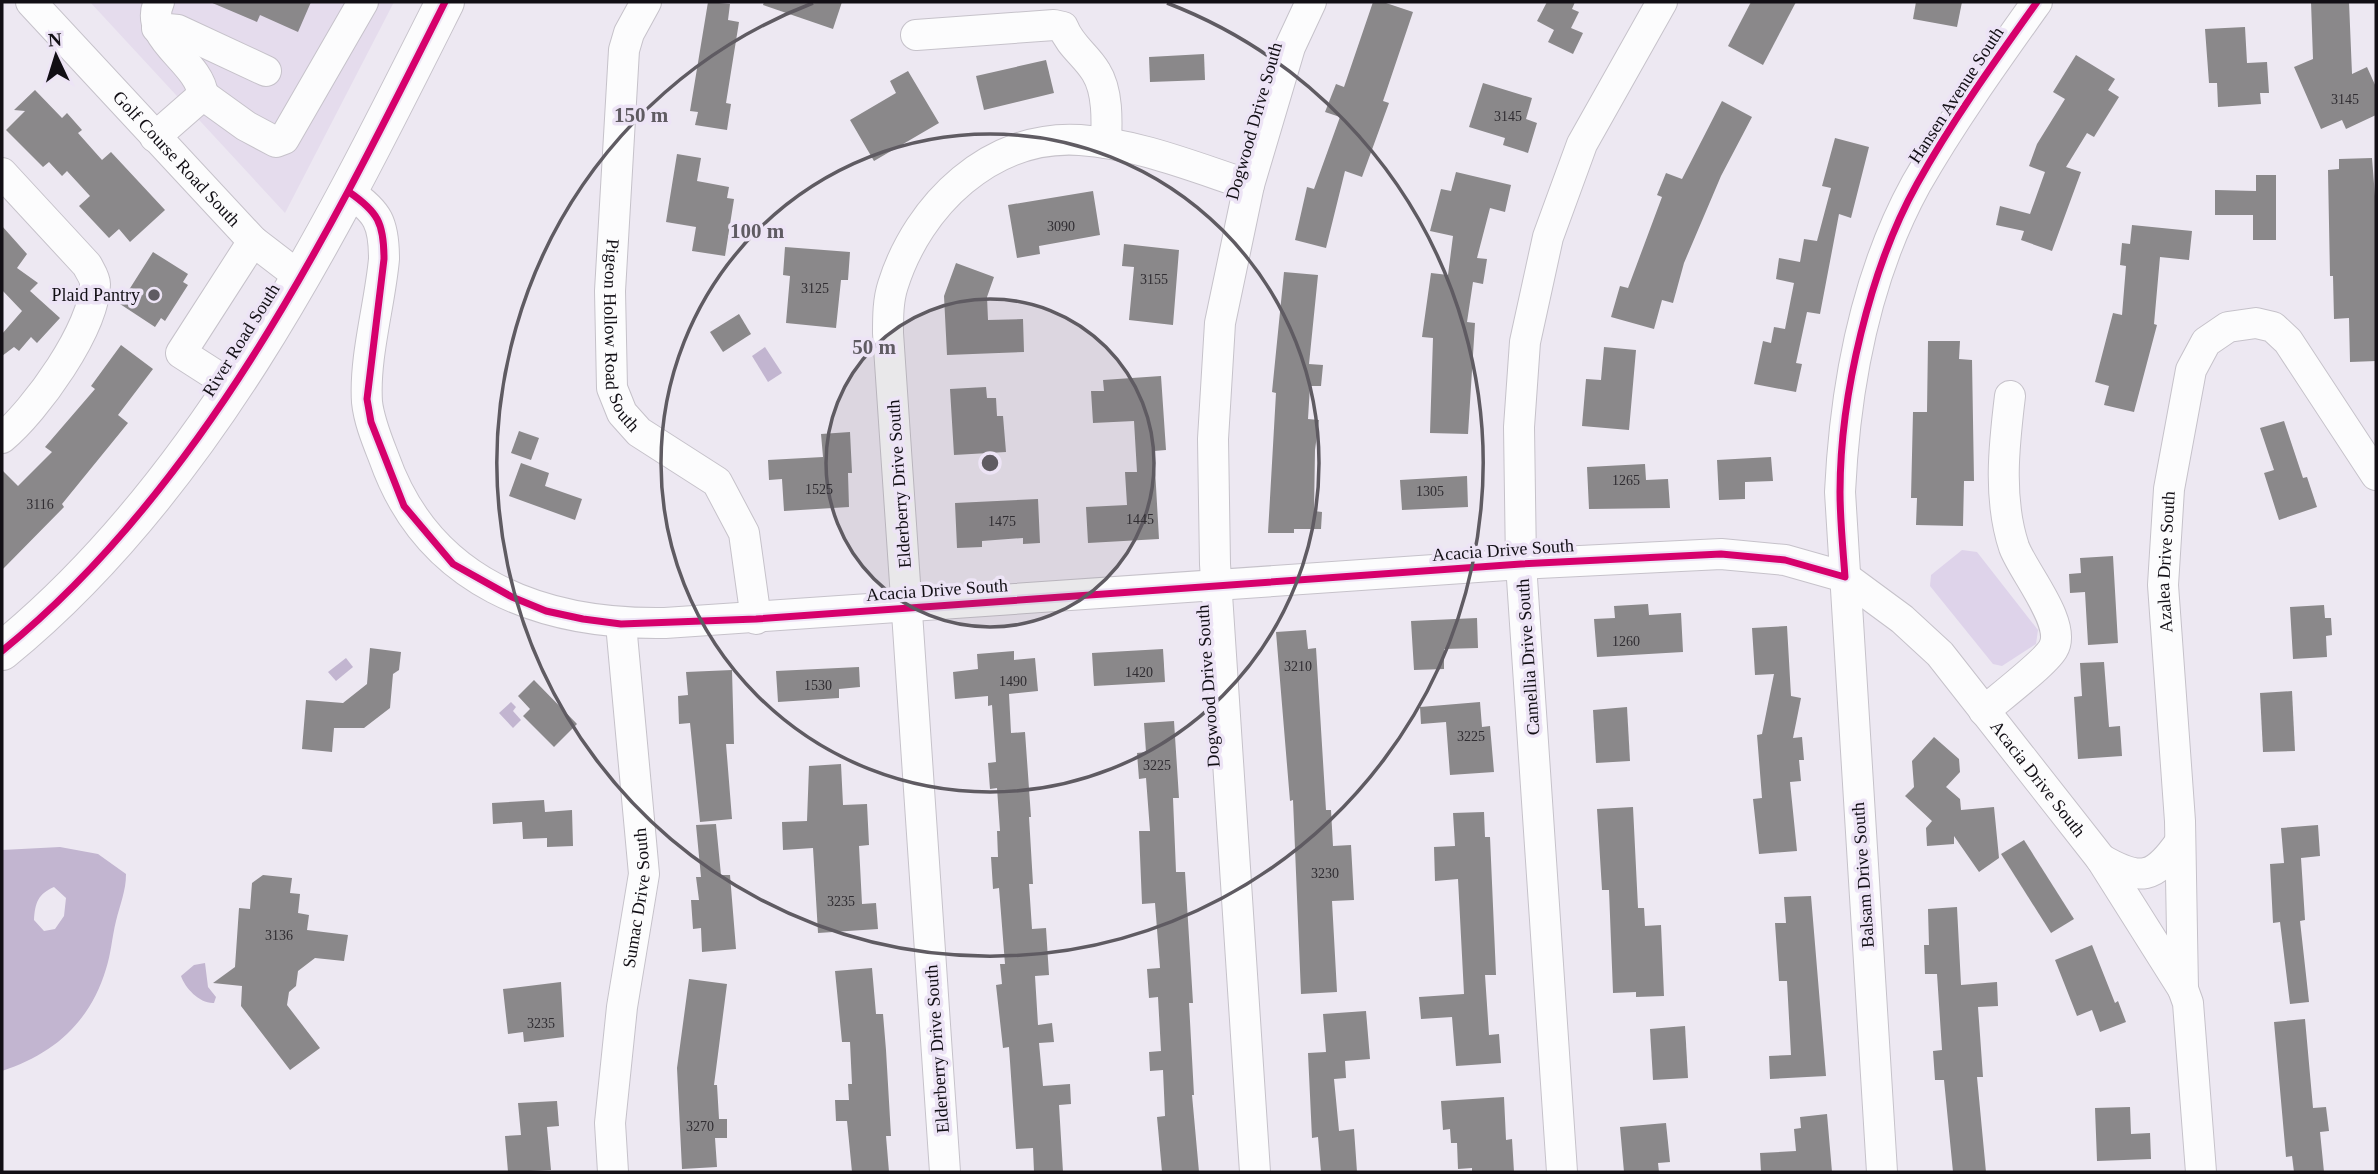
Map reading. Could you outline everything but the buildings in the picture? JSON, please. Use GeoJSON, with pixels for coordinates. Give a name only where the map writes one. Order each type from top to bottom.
{"type":"FeatureCollection","features":[{"type":"Feature","properties":{"kind":"main road","name":"River Road South"},"geometry":{"type":"LineString","coordinates":[[2,652],[68,590],[154,494],[233,387],[349,192],[445,2]]}},
{"type":"Feature","properties":{"kind":"street","name":"Golf Course Road South"},"geometry":{"type":"LineString","coordinates":[[31,2],[253,241],[300,276]]}},
{"type":"Feature","properties":{"kind":"street"},"geometry":{"type":"LineString","coordinates":[[158,15],[201,82],[203,95],[246,126],[276,142],[284,139],[363,2]]}},
{"type":"Feature","properties":{"kind":"street","name":"Pigeon Hollow Road South"},"geometry":{"type":"LineString","coordinates":[[646,2],[629,33],[624,50],[610,291],[612,388],[622,413],[639,432],[717,482],[744,533],[756,619]]}},
{"type":"Feature","properties":{"kind":"street","name":"Dogwood Drive South"},"geometry":{"type":"LineString","coordinates":[[1255,1172],[1217,585],[1213,439],[1220,323],[1249,185],[1290,47],[1311,2]]}},
{"type":"Feature","properties":{"kind":"street","name":"Camellia Drive South"},"geometry":{"type":"LineString","coordinates":[[1562,1172],[1521,564],[1520,428],[1525,342],[1548,237],[1582,144],[1662,2]]}},
{"type":"Feature","properties":{"kind":"street","name":"Hansen Avenue South"},"geometry":{"type":"LineString","coordinates":[[1845,577],[1840,492],[1843,430],[1855,358],[1879,275],[1916,186],[2037,2]]}},
{"type":"Feature","properties":{"kind":"street"},"geometry":{"type":"LineString","coordinates":[[916,35],[1049,13],[1063,27],[1071,44],[1096,71],[1103,88],[1106,143]]}},
{"type":"Feature","properties":{"kind":"street"},"geometry":{"type":"LineString","coordinates":[[158,15],[178,30],[266,71]]}},
{"type":"Feature","properties":{"kind":"street"},"geometry":{"type":"LineString","coordinates":[[155,136],[203,95]]}},
{"type":"Feature","properties":{"kind":"street","name":"Elderberry Drive South"},"geometry":{"type":"LineString","coordinates":[[945,1172],[888,332],[892,288],[914,234],[936,205],[981,166],[1017,150],[1077,140],[1106,143],[1131,147],[1249,185]]}},
{"type":"Feature","properties":{"kind":"street"},"geometry":{"type":"LineString","coordinates":[[2,173],[87,265],[95,281],[94,298],[56,379],[35,406],[2,438]]}},
{"type":"Feature","properties":{"kind":"street","name":"Acacia Drive South"},"geometry":{"type":"LineString","coordinates":[[349,192],[376,212],[383,236],[384,267],[367,399],[371,422],[404,506],[453,564],[512,597],[558,614],[621,624],[756,619],[1521,564],[1721,554],[1785,560],[1845,577],[1902,619],[1940,654],[2101,859],[2183,989]]}},
{"type":"Feature","properties":{"kind":"street"},"geometry":{"type":"LineString","coordinates":[[233,387],[181,353],[253,241]]}},
{"type":"Feature","properties":{"kind":"street","name":"Azalea Drive South"},"geometry":{"type":"LineString","coordinates":[[2201,1172],[2188,1003],[2183,989],[2180,842],[2163,585],[2169,489],[2196,356],[2216,333],[2240,323],[2273,327],[2288,341],[2376,475]]}},
{"type":"Feature","properties":{"kind":"street"},"geometry":{"type":"LineString","coordinates":[[1984,711],[2053,649],[2057,633],[2051,613],[2014,546],[2007,512],[2003,449],[2010,397]]}},
{"type":"Feature","properties":{"kind":"street","name":"Balsam Drive South"},"geometry":{"type":"LineString","coordinates":[[1845,577],[1882,1172]]}},
{"type":"Feature","properties":{"kind":"street","name":"Sumac Drive South"},"geometry":{"type":"LineString","coordinates":[[613,1172],[611,1116],[622,1007],[644,874],[621,624]]}},
{"type":"Feature","properties":{"kind":"street"},"geometry":{"type":"LineString","coordinates":[[2101,859],[2123,871],[2152,873],[2165,863],[2180,842]]}},
{"type":"Feature","properties":{"kind":"shaded area"},"geometry":{"type":"Polygon","coordinates":[[[90,2],[394,2],[285,213],[90,2]]]}},
{"type":"Feature","properties":{"kind":"shaded area"},"geometry":{"type":"Polygon","coordinates":[[[765,347],[782,373],[768,382],[752,356],[765,347]]]}},
{"type":"Feature","properties":{"kind":"shaded area"},"geometry":{"type":"Polygon","coordinates":[[[1962,550],[1977,552],[2038,630],[2036,644],[2002,666],[1993,664],[1930,586],[1931,575],[1962,550]]]}},
{"type":"Feature","properties":{"kind":"shaded area"},"geometry":{"type":"Polygon","coordinates":[[[346,658],[353,667],[336,681],[328,672],[346,658]]]}},
{"type":"Feature","properties":{"kind":"shaded area"},"geometry":{"type":"Polygon","coordinates":[[[511,702],[516,707],[513,711],[521,720],[513,728],[499,713],[511,702]]]}},
{"type":"Feature","properties":{"kind":"shaded area"},"geometry":{"type":"Polygon","coordinates":[[[60,847],[98,854],[126,874],[108,963],[90,1005],[68,1034],[54,1045],[21,1064],[2,1071],[2,850],[60,847]],[[54,887],[38,900],[34,920],[44,931],[55,929],[64,916],[66,898],[54,887]]]}},
{"type":"Feature","properties":{"kind":"shaded area"},"geometry":{"type":"Polygon","coordinates":[[[205,963],[208,987],[216,997],[214,1003],[204,1001],[194,994],[181,976],[194,965],[205,963]]]}},
{"type":"Feature","properties":{"kind":"cycle path"},"geometry":{"type":"LineString","coordinates":[[2,651],[75,585],[141,512],[201,434],[308,264],[356,177],[445,2]]}},
{"type":"Feature","properties":{"kind":"cycle path"},"geometry":{"type":"LineString","coordinates":[[349,192],[373,212],[383,236],[384,259],[367,399],[371,422],[404,506],[453,564],[512,597],[546,611],[621,624],[756,619],[1521,564],[1721,554],[1785,560],[1845,577],[1840,503],[1845,415],[1861,334],[1885,254],[1900,217],[1930,161],[1959,114],[2037,2]]}},
{"type":"Feature","properties":{"kind":"place","name":"Plaid Pantry"},"geometry":{"type":"Point","coordinates":[154,295]}}]}
